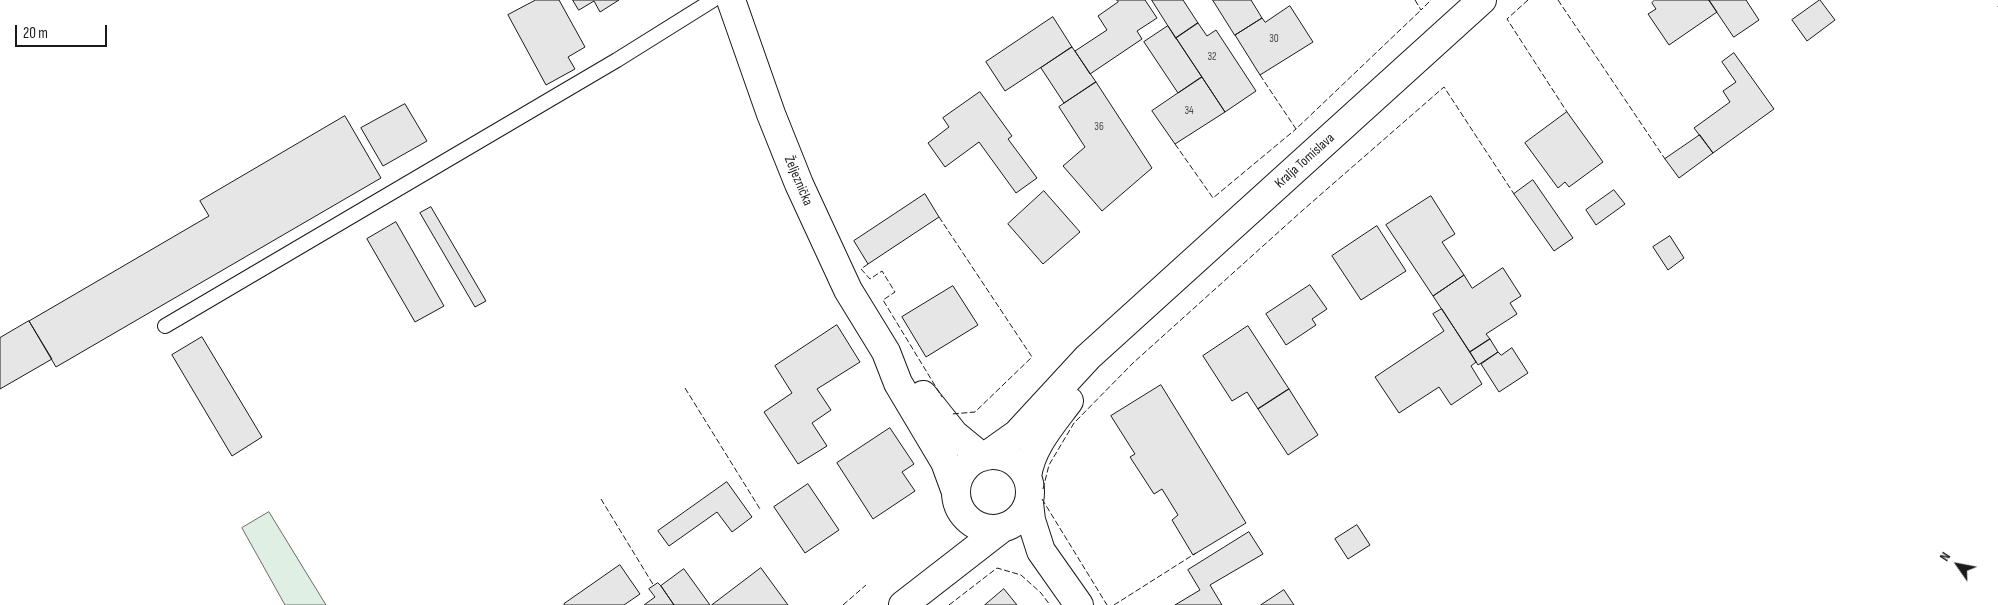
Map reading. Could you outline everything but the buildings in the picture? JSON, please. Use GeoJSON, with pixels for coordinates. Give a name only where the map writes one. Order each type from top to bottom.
{"type":"FeatureCollection","features":[{"type":"Feature","properties":{"kind":"street","name":"Željeznička"},"geometry":{"type":"LineString","coordinates":[[731,0],[771,114],[799,184],[848,290],[886,352],[898,383],[945,462],[960,503]]}},
{"type":"Feature","properties":{"kind":"street","name":"Kralja Tomislava"},"geometry":{"type":"LineString","coordinates":[[984,457],[1028,424],[1088,357],[1129,322],[1482,0]]}},
{"type":"Feature","properties":{"kind":"street","name":"Kralja Tomislava"},"geometry":{"type":"LineString","coordinates":[[1028,490],[1029,464],[1044,435],[1129,322]]}},
{"type":"Feature","properties":{"kind":"street","name":"Željeznička"},"geometry":{"type":"LineString","coordinates":[[886,352],[954,434],[984,457]]}},
{"type":"Feature","properties":{"kind":"street"},"geometry":{"type":"LineString","coordinates":[[958,561],[965,536],[958,481],[967,467],[984,457],[1001,456],[1022,469],[1028,490],[1031,520],[1041,551],[1079,605]]}},
{"type":"Feature","properties":{"kind":"street"},"geometry":{"type":"LineString","coordinates":[[903,605],[1001,529],[1018,520],[1025,512],[1028,490]]}},
{"type":"Feature","properties":{"kind":"street"},"geometry":{"type":"LineString","coordinates":[[960,503],[970,521],[990,529],[1001,529],[1017,534],[1041,551]]}},
{"type":"Feature","properties":{"kind":"lane"},"geometry":{"type":"LineString","coordinates":[[165,326],[617,60],[713,0]]}},
{"type":"Feature","properties":{"kind":"green space"},"geometry":{"type":"Polygon","coordinates":[[[269,512],[326,605],[285,605],[242,528],[269,512]]]}},
{"type":"Feature","properties":{"kind":"fence"},"geometry":{"type":"LineString","coordinates":[[1415,0],[1421,10],[1431,0]]}},
{"type":"Feature","properties":{"kind":"fence"},"geometry":{"type":"LineString","coordinates":[[1528,0],[1507,19],[1567,112]]}},
{"type":"Feature","properties":{"kind":"fence"},"geometry":{"type":"LineString","coordinates":[[1558,0],[1665,159]]}},
{"type":"Feature","properties":{"kind":"fence"},"geometry":{"type":"LineString","coordinates":[[1260,75],[1296,129],[1421,10]]}},
{"type":"Feature","properties":{"kind":"fence"},"geometry":{"type":"LineString","coordinates":[[1043,489],[1049,465],[1074,423],[1133,363],[1303,210],[1444,87],[1514,194]]}},
{"type":"Feature","properties":{"kind":"fence"},"geometry":{"type":"LineString","coordinates":[[1175,144],[1213,198],[1296,129]]}},
{"type":"Feature","properties":{"kind":"fence"},"geometry":{"type":"LineString","coordinates":[[939,217],[1032,357],[975,412],[952,414]]}},
{"type":"Feature","properties":{"kind":"fence"},"geometry":{"type":"LineString","coordinates":[[868,264],[861,269],[870,279],[882,271],[895,292],[883,300],[942,397]]}},
{"type":"Feature","properties":{"kind":"fence"},"geometry":{"type":"LineString","coordinates":[[685,388],[760,509]]}},
{"type":"Feature","properties":{"kind":"fence"},"geometry":{"type":"LineString","coordinates":[[601,499],[654,586]]}},
{"type":"Feature","properties":{"kind":"fence"},"geometry":{"type":"LineString","coordinates":[[1042,499],[1107,605]]}},
{"type":"Feature","properties":{"kind":"fence"},"geometry":{"type":"LineString","coordinates":[[1114,605],[1196,553]]}},
{"type":"Feature","properties":{"kind":"fence"},"geometry":{"type":"LineString","coordinates":[[949,605],[997,568],[1021,575],[1041,593],[1050,605]]}},
{"type":"Feature","properties":{"kind":"fence"},"geometry":{"type":"LineString","coordinates":[[843,605],[866,585]]}}]}
